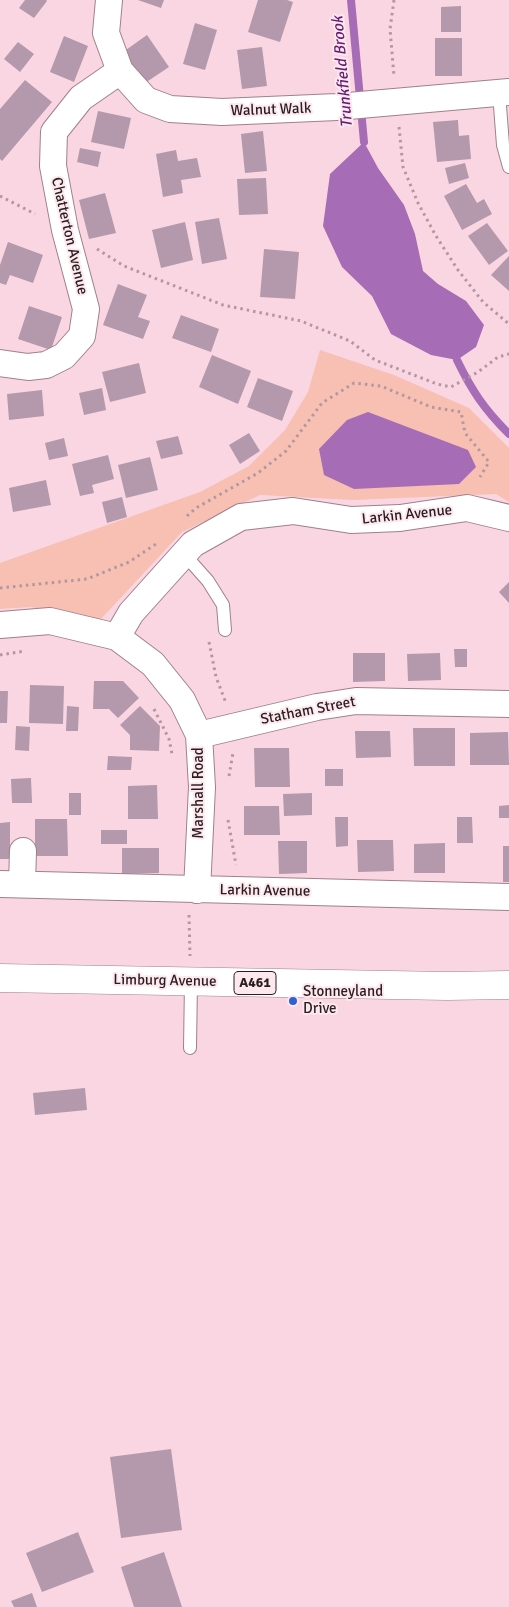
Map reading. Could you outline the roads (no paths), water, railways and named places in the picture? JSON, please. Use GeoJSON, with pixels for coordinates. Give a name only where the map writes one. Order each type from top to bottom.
{"type":"FeatureCollection","features":[{"type":"Feature","properties":{"kind":"main road","name":"Limburg Avenue"},"geometry":{"type":"LineString","coordinates":[[0,978],[447,986],[509,985]]}},
{"type":"Feature","properties":{"kind":"street","name":"Walnut Walk"},"geometry":{"type":"LineString","coordinates":[[109,0],[106,33],[120,71],[146,100],[170,109],[222,112],[337,107],[504,92]]}},
{"type":"Feature","properties":{"kind":"street","name":"Chatterton Avenue"},"geometry":{"type":"LineString","coordinates":[[0,363],[28,367],[46,365],[64,356],[82,336],[86,309],[65,230],[52,166],[54,132],[81,98],[120,71]]}},
{"type":"Feature","properties":{"kind":"street","name":"Larkin Avenue"},"geometry":{"type":"LineString","coordinates":[[117,637],[131,613],[193,544],[241,517],[293,511],[351,520],[400,518],[467,508],[509,518]]}},
{"type":"Feature","properties":{"kind":"street","name":"Marshall Road"},"geometry":{"type":"LineString","coordinates":[[0,625],[50,621],[117,637],[153,664],[182,700],[198,735],[202,787],[192,890]]}},
{"type":"Feature","properties":{"kind":"street","name":"Statham Street"},"geometry":{"type":"LineString","coordinates":[[198,735],[317,707],[356,701],[509,704]]}},
{"type":"Feature","properties":{"kind":"street","name":"Larkin Avenue"},"geometry":{"type":"LineString","coordinates":[[23,851],[11,884],[509,897]]}},
{"type":"Feature","properties":{"kind":"lane"},"geometry":{"type":"LineString","coordinates":[[504,92],[503,145],[509,167]]}},
{"type":"Feature","properties":{"kind":"lane"},"geometry":{"type":"LineString","coordinates":[[184,554],[208,581],[223,605],[225,630]]}},
{"type":"Feature","properties":{"kind":"lane"},"geometry":{"type":"LineString","coordinates":[[190,1048],[191,982]]}},
{"type":"Feature","properties":{"kind":"waterway","name":"Trunkfield Brook"},"geometry":{"type":"LineString","coordinates":[[351,0],[364,142]]}},
{"type":"Feature","properties":{"kind":"waterway","name":"Trunkfield Brook"},"geometry":{"type":"LineString","coordinates":[[457,360],[479,399],[509,434]]}},
{"type":"Feature","properties":{"kind":"place","name":"Stonneyland Drive"},"geometry":{"type":"Point","coordinates":[293,1001]}}]}
